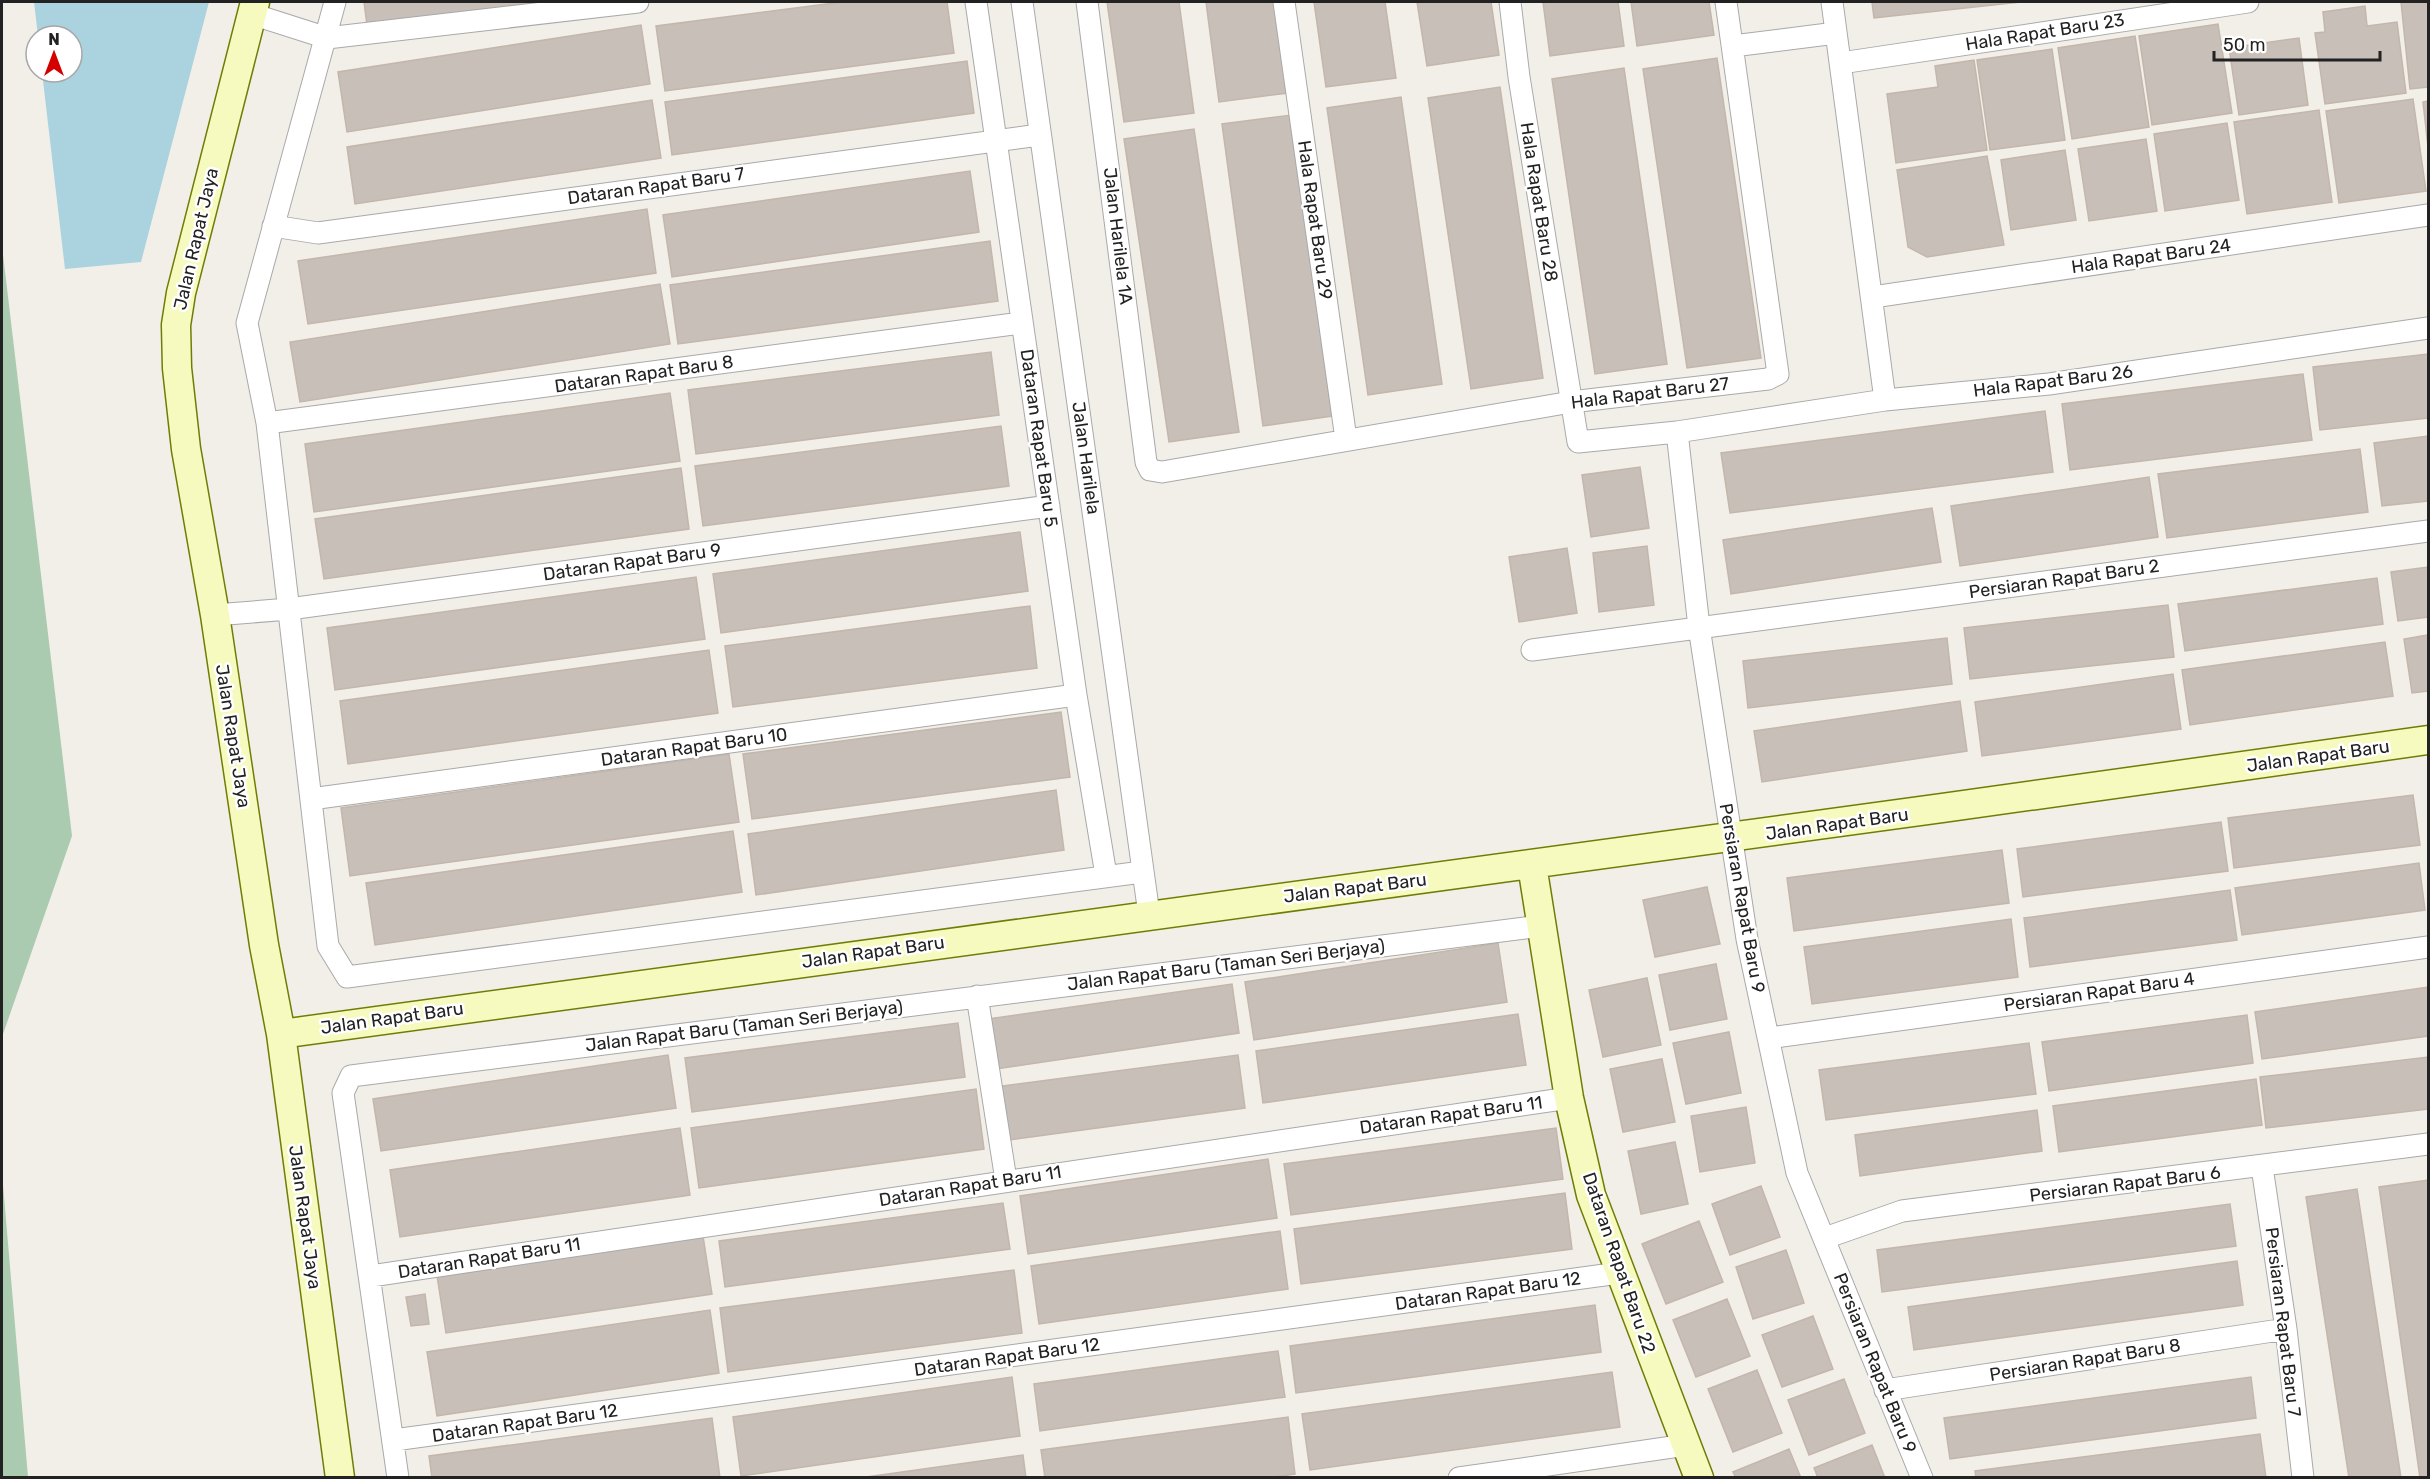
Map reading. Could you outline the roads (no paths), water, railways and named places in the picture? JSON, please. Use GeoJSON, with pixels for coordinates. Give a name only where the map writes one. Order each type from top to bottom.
{"type":"FeatureCollection","features":[{"type":"Feature","properties":{"kind":"street"},"geometry":{"type":"LineString","coordinates":[[335,2],[327,38],[247,323],[267,423],[328,946],[347,977],[1106,875],[1143,872]]}},
{"type":"Feature","properties":{"kind":"street"},"geometry":{"type":"LineString","coordinates":[[253,8],[327,38],[638,2]]}},
{"type":"Feature","properties":{"kind":"street","name":"Dataran Rapat Baru 5"},"geometry":{"type":"LineString","coordinates":[[976,2],[1076,695],[1106,875]]}},
{"type":"Feature","properties":{"kind":"street","name":"Jalan Harilela"},"geometry":{"type":"LineString","coordinates":[[1022,2],[1149,914]]}},
{"type":"Feature","properties":{"kind":"street","name":"Jalan Harilela 1A"},"geometry":{"type":"LineString","coordinates":[[1086,2],[1146,462],[1150,470]]}},
{"type":"Feature","properties":{"kind":"street","name":"Hala Rapat Baru 29"},"geometry":{"type":"LineString","coordinates":[[1284,2],[1347,439]]}},
{"type":"Feature","properties":{"kind":"street","name":"Hala Rapat Baru 28"},"geometry":{"type":"LineString","coordinates":[[1510,2],[1519,77],[1571,402]]}},
{"type":"Feature","properties":{"kind":"street","name":"Hala Rapat Baru 27"},"geometry":{"type":"LineString","coordinates":[[1150,470],[1162,472],[1571,402],[1768,379],[1778,374],[1726,2]]}},
{"type":"Feature","properties":{"kind":"street"},"geometry":{"type":"LineString","coordinates":[[1832,2],[1885,400]]}},
{"type":"Feature","properties":{"kind":"street","name":"Hala Rapat Baru 23"},"geometry":{"type":"LineString","coordinates":[[1841,63],[2248,2]]}},
{"type":"Feature","properties":{"kind":"street","name":"Jalan Rapat Jaya"},"geometry":{"type":"LineString","coordinates":[[253,8],[182,293],[176,325],[177,368],[186,449],[215,615],[264,945],[281,1034],[340,1478]]}},
{"type":"Feature","properties":{"kind":"street"},"geometry":{"type":"LineString","coordinates":[[1733,46],[1836,33]]}},
{"type":"Feature","properties":{"kind":"street","name":"Dataran Rapat Baru 7"},"geometry":{"type":"LineString","coordinates":[[273,226],[318,233],[1039,135]]}},
{"type":"Feature","properties":{"kind":"street","name":"Hala Rapat Baru 24"},"geometry":{"type":"LineString","coordinates":[[1873,297],[2428,215]]}},
{"type":"Feature","properties":{"kind":"street","name":"Dataran Rapat Baru 8"},"geometry":{"type":"LineString","coordinates":[[267,423],[1022,323]]}},
{"type":"Feature","properties":{"kind":"street","name":"Hala Rapat Baru 26"},"geometry":{"type":"LineString","coordinates":[[1677,432],[1885,400],[2049,384],[2428,328]]}},
{"type":"Feature","properties":{"kind":"street"},"geometry":{"type":"LineString","coordinates":[[1571,402],[1578,442],[1677,432]]}},
{"type":"Feature","properties":{"kind":"street","name":"Persiaran Rapat Baru 9"},"geometry":{"type":"LineString","coordinates":[[1677,432],[1699,627],[1747,939],[1797,1173],[1922,1478]]}},
{"type":"Feature","properties":{"kind":"street","name":"Dataran Rapat Baru 9"},"geometry":{"type":"LineString","coordinates":[[215,615],[289,609],[1049,506]]}},
{"type":"Feature","properties":{"kind":"street","name":"Persiaran Rapat Baru 2"},"geometry":{"type":"LineString","coordinates":[[1532,650],[2428,531]]}},
{"type":"Feature","properties":{"kind":"street","name":"Dataran Rapat Baru 10"},"geometry":{"type":"LineString","coordinates":[[311,799],[1076,695]]}},
{"type":"Feature","properties":{"kind":"street","name":"Jalan Rapat Baru"},"geometry":{"type":"LineString","coordinates":[[281,1034],[1149,914],[1731,839],[2428,740]]}},
{"type":"Feature","properties":{"kind":"street","name":"Dataran Rapat Baru 22"},"geometry":{"type":"LineString","coordinates":[[1532,865],[1569,1098],[1591,1195],[1699,1478]]}},
{"type":"Feature","properties":{"kind":"street","name":"Jalan Rapat Baru (Taman Seri Berjaya)"},"geometry":{"type":"LineString","coordinates":[[398,1478],[371,1276],[343,1093],[351,1076],[1541,926]]}},
{"type":"Feature","properties":{"kind":"street","name":"Persiaran Rapat Baru 4"},"geometry":{"type":"LineString","coordinates":[[1769,1038],[2428,947]]}},
{"type":"Feature","properties":{"kind":"street"},"geometry":{"type":"LineString","coordinates":[[977,996],[1006,1180]]}},
{"type":"Feature","properties":{"kind":"street","name":"Dataran Rapat Baru 11"},"geometry":{"type":"LineString","coordinates":[[371,1276],[1569,1098]]}},
{"type":"Feature","properties":{"kind":"street","name":"Persiaran Rapat Baru 6"},"geometry":{"type":"LineString","coordinates":[[1825,1238],[1902,1211],[2262,1167],[2428,1144]]}},
{"type":"Feature","properties":{"kind":"street","name":"Persiaran Rapat Baru 7"},"geometry":{"type":"LineString","coordinates":[[2262,1167],[2286,1329],[2303,1478]]}},
{"type":"Feature","properties":{"kind":"street","name":"Dataran Rapat Baru 12"},"geometry":{"type":"LineString","coordinates":[[394,1440],[1619,1273]]}},
{"type":"Feature","properties":{"kind":"street","name":"Persiaran Rapat Baru 8"},"geometry":{"type":"LineString","coordinates":[[1885,1390],[2286,1329]]}},
{"type":"Feature","properties":{"kind":"street"},"geometry":{"type":"LineString","coordinates":[[1459,1478],[1686,1444]]}},
{"type":"Feature","properties":{"kind":"water"},"geometry":{"type":"Polygon","coordinates":[[[34,2],[209,2],[141,262],[65,269],[43,84],[84,84],[84,24],[37,24],[34,2]]]}}]}
